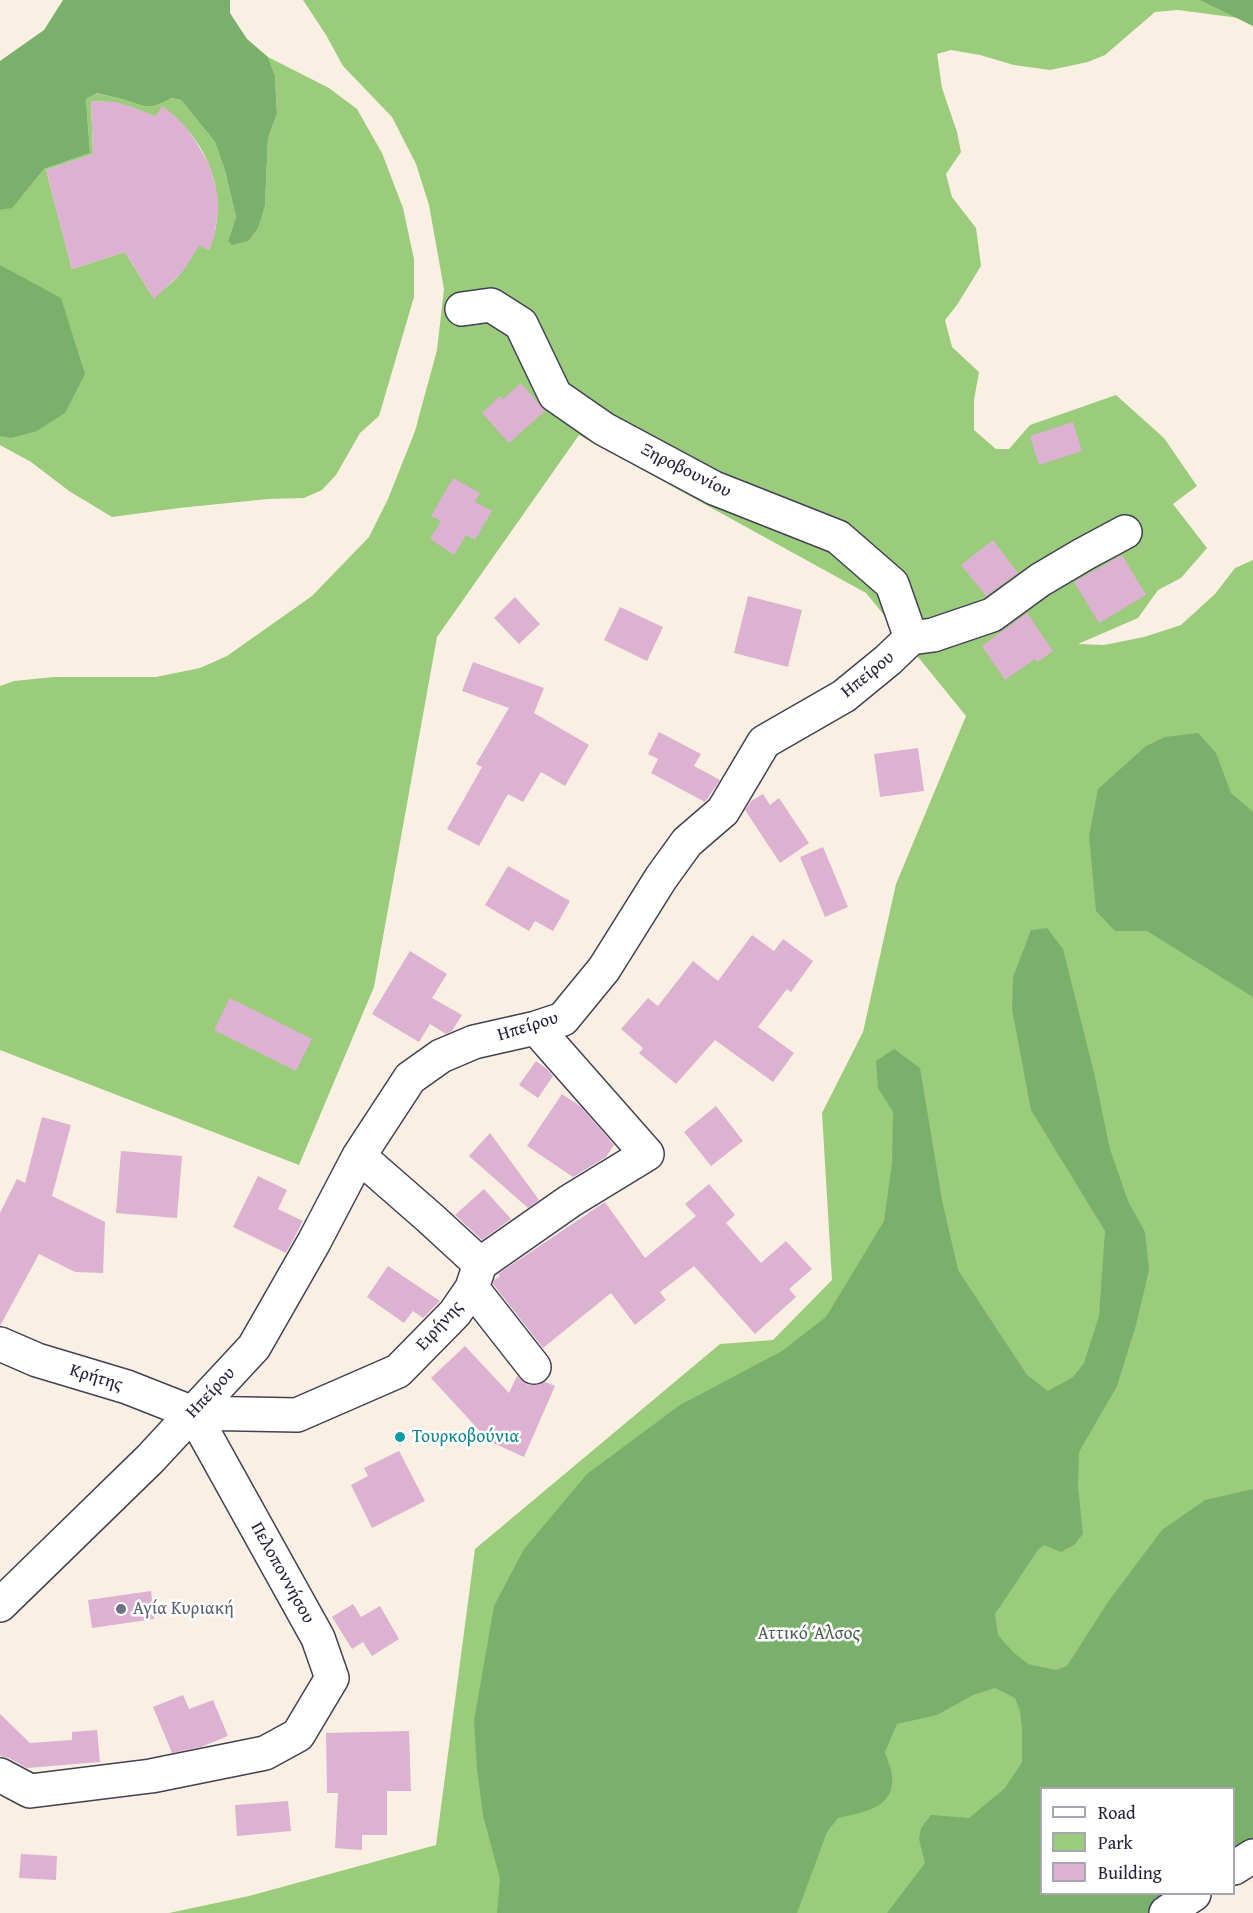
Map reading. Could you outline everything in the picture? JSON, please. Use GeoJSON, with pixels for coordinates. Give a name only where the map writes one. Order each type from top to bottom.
{"type":"FeatureCollection","features":[{"type":"Feature","properties":{"kind":"street","name":"Ξηροβουνίου"},"geometry":{"type":"LineString","coordinates":[[462,309],[491,305],[521,324],[555,395],[604,429],[714,488],[838,537],[892,584],[911,638]]}},
{"type":"Feature","properties":{"kind":"street","name":"Ηπείρου"},"geometry":{"type":"LineString","coordinates":[[0,1605],[150,1460],[254,1347],[314,1242],[359,1156],[410,1078],[441,1056],[474,1042],[536,1028],[563,1019],[604,969],[687,842],[723,811],[764,742],[844,696],[911,638],[933,635],[992,615],[1040,580],[1125,532]]}},
{"type":"Feature","properties":{"kind":"street","name":"Ειρήνης"},"geometry":{"type":"LineString","coordinates":[[193,1413],[297,1415],[398,1371],[454,1313],[476,1276],[570,1201],[647,1154],[536,1028]]}},
{"type":"Feature","properties":{"kind":"street"},"geometry":{"type":"LineString","coordinates":[[359,1156],[430,1218],[476,1276],[534,1367]]}},
{"type":"Feature","properties":{"kind":"street","name":"Κρήτης"},"geometry":{"type":"LineString","coordinates":[[0,1344],[37,1360],[127,1387],[193,1413]]}},
{"type":"Feature","properties":{"kind":"street","name":"Πελοποννήσου"},"geometry":{"type":"LineString","coordinates":[[0,1775],[30,1791],[152,1776],[265,1753],[298,1735],[332,1678],[318,1638],[193,1413]]}},
{"type":"Feature","properties":{"kind":"street"},"geometry":{"type":"LineString","coordinates":[[1235,1867],[1253,1856]]}},
{"type":"Feature","properties":{"kind":"street"},"geometry":{"type":"LineString","coordinates":[[1166,1913],[1191,1895]]}},
{"type":"Feature","properties":{"kind":"green space"},"geometry":{"type":"Polygon","coordinates":[[[63,0],[230,0],[230,13],[247,39],[268,57],[275,76],[277,114],[268,138],[265,205],[258,228],[248,241],[232,245],[228,241],[236,217],[225,171],[215,142],[181,100],[171,98],[152,106],[97,93],[86,99],[90,153],[44,169],[12,208],[0,210],[0,61],[44,30],[63,0]]]}},
{"type":"Feature","properties":{"kind":"green space","name":"Αττικό Άλσος"},"geometry":{"type":"Polygon","coordinates":[[[303,0],[1253,0],[1253,26],[1239,18],[1178,10],[1155,12],[1105,55],[1088,62],[1050,70],[1014,65],[980,55],[951,50],[937,54],[942,88],[957,132],[961,152],[946,174],[952,197],[976,228],[981,266],[945,320],[952,347],[979,372],[974,400],[974,430],[996,449],[1009,449],[1030,425],[1116,395],[1164,438],[1197,486],[1173,504],[1207,548],[1181,578],[1158,590],[1138,618],[1078,644],[1104,645],[1144,637],[1181,625],[1215,594],[1235,568],[1253,560],[1253,1845],[1235,1787],[1040,1787],[1040,1895],[1150,1913],[169,1913],[249,1896],[436,1845],[475,1549],[720,1344],[773,1340],[832,1280],[822,1113],[863,1032],[896,884],[966,716],[866,593],[579,435],[437,637],[374,987],[299,1165],[0,1050],[0,686],[14,681],[54,677],[156,677],[200,668],[227,656],[312,596],[369,537],[388,499],[415,431],[437,350],[444,289],[429,205],[416,164],[392,117],[343,66],[303,0]]]}},
{"type":"Feature","properties":{"kind":"green space"},"geometry":{"type":"Polygon","coordinates":[[[1200,0],[1253,0],[1253,26],[1200,0]]]}},
{"type":"Feature","properties":{"kind":"green space"},"geometry":{"type":"Polygon","coordinates":[[[268,57],[329,88],[357,109],[382,153],[403,208],[414,259],[414,297],[379,416],[360,433],[336,475],[322,490],[304,498],[268,499],[112,517],[69,491],[31,462],[0,445],[0,210],[12,207],[44,169],[90,153],[86,99],[96,93],[153,106],[170,98],[181,100],[215,142],[225,171],[236,217],[228,241],[265,205],[268,138],[277,114],[275,76],[268,57]],[[91,101],[93,154],[46,170],[72,269],[125,252],[152,296],[160,292],[179,274],[197,244],[209,250],[218,210],[211,170],[192,135],[162,107],[155,118],[124,105],[91,101]]]}},
{"type":"Feature","properties":{"kind":"green space"},"geometry":{"type":"Polygon","coordinates":[[[0,265],[61,298],[85,374],[65,413],[37,431],[11,438],[0,436],[0,265]]]}},
{"type":"Feature","properties":{"kind":"green space"},"geometry":{"type":"Polygon","coordinates":[[[1198,733],[1216,753],[1231,793],[1253,812],[1253,997],[1147,931],[1115,931],[1096,911],[1089,836],[1098,789],[1146,746],[1165,737],[1198,733]]]}},
{"type":"Feature","properties":{"kind":"green space"},"geometry":{"type":"Polygon","coordinates":[[[1047,928],[1063,949],[1094,1073],[1110,1149],[1128,1201],[1145,1232],[1149,1270],[1136,1325],[1117,1386],[1079,1452],[1078,1487],[1083,1534],[1074,1545],[1061,1552],[1044,1545],[1038,1550],[995,1614],[998,1635],[1014,1653],[1028,1664],[1056,1670],[1067,1666],[1108,1602],[1162,1530],[1205,1500],[1253,1489],[1253,1845],[1235,1856],[1235,1787],[1040,1787],[1040,1895],[1177,1895],[1150,1913],[887,1913],[925,1863],[919,1839],[921,1828],[931,1815],[969,1818],[1005,1788],[1022,1762],[1020,1711],[1015,1698],[995,1688],[973,1695],[937,1715],[897,1724],[885,1752],[892,1775],[889,1795],[876,1807],[838,1818],[827,1832],[797,1913],[497,1913],[500,1879],[483,1815],[474,1721],[494,1606],[524,1549],[587,1474],[680,1405],[782,1351],[826,1317],[884,1221],[892,1163],[893,1112],[878,1088],[876,1061],[894,1049],[920,1068],[942,1200],[958,1270],[1027,1375],[1048,1391],[1073,1377],[1084,1363],[1099,1316],[1105,1231],[1031,1110],[1012,1009],[1013,977],[1031,930],[1047,928]]]}},
{"type":"Feature","properties":{"kind":"building"},"geometry":{"type":"Polygon","coordinates":[[[91,101],[117,102],[156,116],[162,106],[185,126],[210,166],[218,197],[218,211],[214,238],[209,250],[199,246],[184,270],[154,299],[125,252],[72,269],[46,170],[93,154],[91,101]]]}},
{"type":"Feature","properties":{"kind":"building"},"geometry":{"type":"Polygon","coordinates":[[[521,383],[545,411],[509,443],[482,413],[500,396],[503,399],[521,383]]]}},
{"type":"Feature","properties":{"kind":"building"},"geometry":{"type":"Polygon","coordinates":[[[1073,422],[1082,451],[1039,465],[1030,436],[1073,422]]]}},
{"type":"Feature","properties":{"kind":"building"},"geometry":{"type":"Polygon","coordinates":[[[453,478],[480,493],[475,502],[492,511],[475,540],[466,535],[454,555],[430,539],[441,521],[431,516],[453,478]]]}},
{"type":"Feature","properties":{"kind":"building"},"geometry":{"type":"Polygon","coordinates":[[[993,540],[1018,573],[986,596],[961,565],[993,540]]]}},
{"type":"Feature","properties":{"kind":"building"},"geometry":{"type":"Polygon","coordinates":[[[1122,555],[1146,595],[1099,623],[1074,582],[1122,555]]]}},
{"type":"Feature","properties":{"kind":"building"},"geometry":{"type":"Polygon","coordinates":[[[748,596],[802,610],[788,667],[734,653],[748,596]]]}},
{"type":"Feature","properties":{"kind":"building"},"geometry":{"type":"Polygon","coordinates":[[[515,597],[540,624],[519,644],[494,618],[515,597]]]}},
{"type":"Feature","properties":{"kind":"building"},"geometry":{"type":"Polygon","coordinates":[[[620,607],[663,627],[647,661],[604,640],[620,607]]]}},
{"type":"Feature","properties":{"kind":"building"},"geometry":{"type":"Polygon","coordinates":[[[1027,613],[1053,651],[1038,662],[1035,659],[1005,680],[982,646],[1027,613]]]}},
{"type":"Feature","properties":{"kind":"building"},"geometry":{"type":"Polygon","coordinates":[[[473,662],[544,688],[534,713],[589,745],[565,786],[541,772],[523,802],[508,794],[479,846],[447,829],[482,767],[476,764],[509,708],[462,691],[473,662]]]}},
{"type":"Feature","properties":{"kind":"building"},"geometry":{"type":"Polygon","coordinates":[[[659,732],[701,754],[694,766],[720,780],[705,802],[651,773],[658,759],[648,754],[659,732]]]}},
{"type":"Feature","properties":{"kind":"building"},"geometry":{"type":"Polygon","coordinates":[[[918,748],[924,791],[880,797],[874,754],[918,748]]]}},
{"type":"Feature","properties":{"kind":"building"},"geometry":{"type":"Polygon","coordinates":[[[763,794],[770,805],[779,798],[809,843],[780,863],[745,810],[751,801],[763,794]]]}},
{"type":"Feature","properties":{"kind":"building"},"geometry":{"type":"Polygon","coordinates":[[[823,847],[848,907],[825,917],[800,857],[823,847]]]}},
{"type":"Feature","properties":{"kind":"building"},"geometry":{"type":"Polygon","coordinates":[[[508,866],[570,901],[553,931],[535,921],[529,931],[485,905],[508,866]]]}},
{"type":"Feature","properties":{"kind":"building"},"geometry":{"type":"Polygon","coordinates":[[[752,935],[774,951],[783,939],[813,961],[791,992],[787,989],[758,1027],[794,1053],[773,1082],[715,1040],[676,1084],[639,1053],[643,1048],[621,1029],[648,998],[658,1006],[693,961],[718,981],[752,935]]]}},
{"type":"Feature","properties":{"kind":"building"},"geometry":{"type":"Polygon","coordinates":[[[410,951],[447,974],[432,998],[462,1015],[452,1031],[446,1034],[430,1024],[419,1042],[372,1014],[410,951]]]}},
{"type":"Feature","properties":{"kind":"building"},"geometry":{"type":"Polygon","coordinates":[[[230,998],[312,1039],[296,1071],[214,1030],[230,998]]]}},
{"type":"Feature","properties":{"kind":"building"},"geometry":{"type":"Polygon","coordinates":[[[536,1061],[553,1076],[538,1098],[519,1085],[536,1061]]]}},
{"type":"Feature","properties":{"kind":"building"},"geometry":{"type":"Polygon","coordinates":[[[562,1094],[580,1106],[614,1145],[606,1157],[573,1177],[527,1146],[562,1094]]]}},
{"type":"Feature","properties":{"kind":"building"},"geometry":{"type":"Polygon","coordinates":[[[716,1106],[743,1141],[711,1166],[684,1132],[716,1106]]]}},
{"type":"Feature","properties":{"kind":"building"},"geometry":{"type":"Polygon","coordinates":[[[42,1117],[71,1125],[52,1196],[105,1222],[103,1273],[75,1272],[39,1254],[0,1326],[0,1213],[17,1179],[25,1183],[42,1117]]]}},
{"type":"Feature","properties":{"kind":"building"},"geometry":{"type":"Polygon","coordinates":[[[490,1133],[539,1200],[528,1208],[469,1156],[490,1133]]]}},
{"type":"Feature","properties":{"kind":"building"},"geometry":{"type":"Polygon","coordinates":[[[121,1151],[182,1156],[177,1218],[116,1213],[121,1151]]]}},
{"type":"Feature","properties":{"kind":"building"},"geometry":{"type":"Polygon","coordinates":[[[258,1176],[287,1190],[278,1209],[303,1221],[286,1253],[233,1227],[258,1176]]]}},
{"type":"Feature","properties":{"kind":"building"},"geometry":{"type":"Polygon","coordinates":[[[709,1184],[735,1215],[726,1223],[761,1263],[786,1241],[812,1269],[789,1289],[796,1297],[755,1334],[694,1266],[660,1292],[666,1300],[635,1325],[611,1293],[543,1348],[493,1284],[494,1280],[500,1276],[498,1274],[605,1202],[645,1258],[696,1216],[685,1204],[709,1184]]]}},
{"type":"Feature","properties":{"kind":"building"},"geometry":{"type":"Polygon","coordinates":[[[484,1189],[511,1219],[482,1240],[455,1215],[484,1189]]]}},
{"type":"Feature","properties":{"kind":"building"},"geometry":{"type":"Polygon","coordinates":[[[388,1266],[440,1301],[423,1318],[413,1311],[404,1323],[367,1297],[388,1266]]]}},
{"type":"Feature","properties":{"kind":"building"},"geometry":{"type":"Polygon","coordinates":[[[465,1346],[509,1393],[517,1376],[528,1385],[545,1382],[555,1386],[524,1457],[489,1441],[431,1378],[465,1346]]]}},
{"type":"Feature","properties":{"kind":"building"},"geometry":{"type":"Polygon","coordinates":[[[399,1451],[425,1501],[372,1528],[351,1485],[368,1476],[364,1468],[399,1451]]]}},
{"type":"Feature","properties":{"kind":"building","name":"Αγία Κυριακή"},"geometry":{"type":"Polygon","coordinates":[[[151,1591],[154,1619],[92,1628],[88,1600],[151,1591]]]}},
{"type":"Feature","properties":{"kind":"building"},"geometry":{"type":"Polygon","coordinates":[[[353,1604],[361,1617],[380,1606],[399,1639],[372,1656],[363,1642],[352,1649],[332,1617],[353,1604]]]}},
{"type":"Feature","properties":{"kind":"building"},"geometry":{"type":"Polygon","coordinates":[[[183,1695],[189,1709],[213,1700],[228,1736],[201,1747],[172,1753],[153,1707],[183,1695]]]}},
{"type":"Feature","properties":{"kind":"building"},"geometry":{"type":"Polygon","coordinates":[[[0,1714],[30,1743],[72,1740],[72,1732],[97,1730],[100,1762],[27,1768],[9,1758],[0,1756],[0,1714]]]}},
{"type":"Feature","properties":{"kind":"building"},"geometry":{"type":"Polygon","coordinates":[[[409,1731],[411,1791],[387,1791],[387,1835],[362,1835],[362,1850],[335,1848],[338,1793],[327,1793],[326,1733],[409,1731]]]}},
{"type":"Feature","properties":{"kind":"building"},"geometry":{"type":"Polygon","coordinates":[[[288,1801],[291,1831],[237,1836],[235,1805],[288,1801]]]}},
{"type":"Feature","properties":{"kind":"building"},"geometry":{"type":"Polygon","coordinates":[[[21,1854],[57,1856],[56,1880],[19,1878],[21,1854]]]}},
{"type":"Feature","properties":{"kind":"place","name":"Τουρκοβούνια"},"geometry":{"type":"Point","coordinates":[400,1437]}},
{"type":"Feature","properties":{"kind":"place","name":"Αγία Κυριακή"},"geometry":{"type":"Point","coordinates":[121,1609]}}]}
